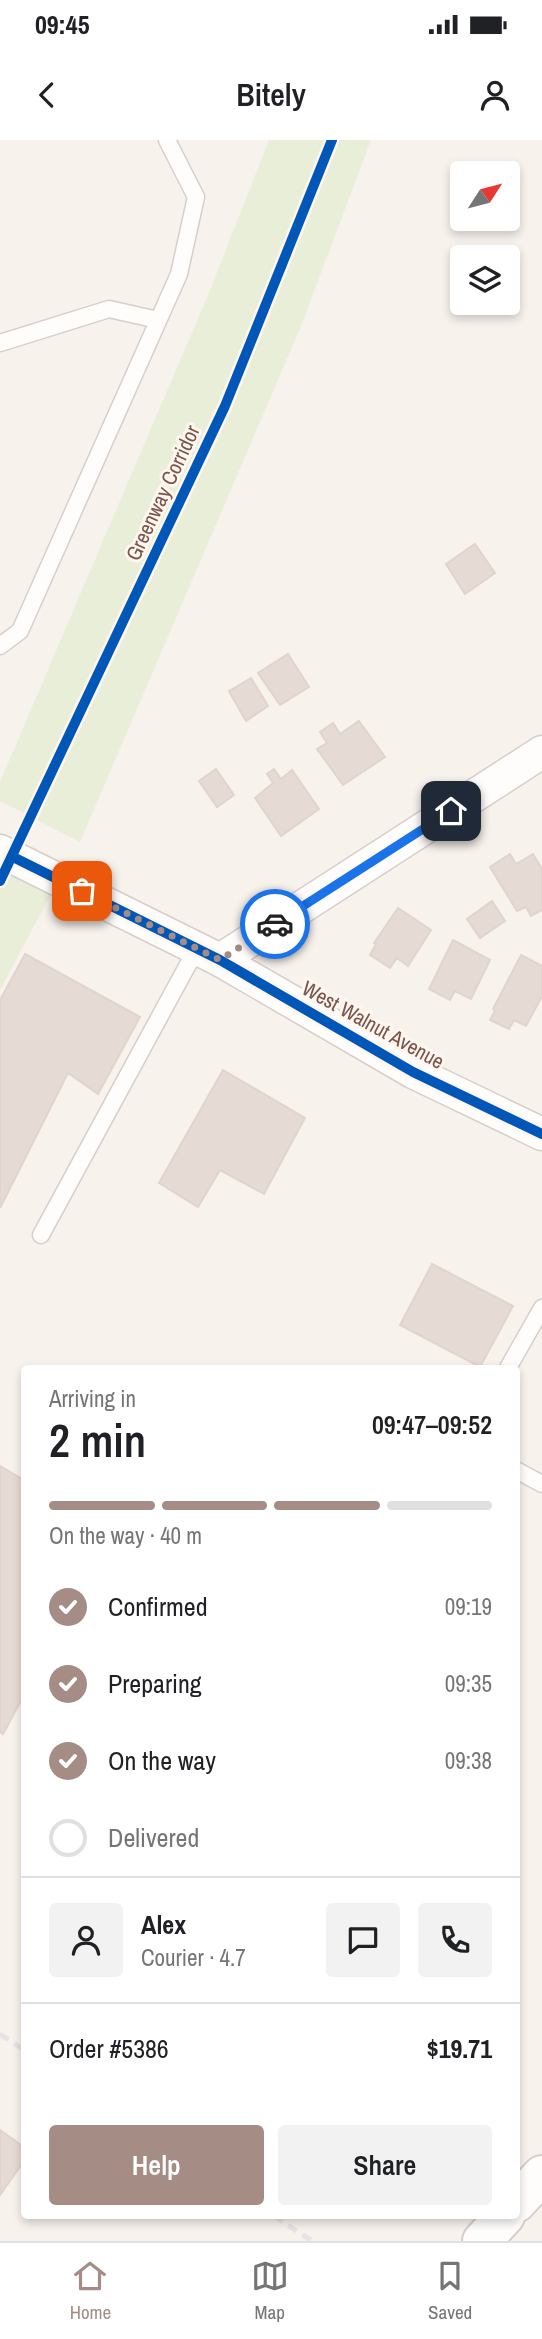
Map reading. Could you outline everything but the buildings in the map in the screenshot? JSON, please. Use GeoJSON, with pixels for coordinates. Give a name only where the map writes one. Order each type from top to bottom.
{"type":"FeatureCollection","features":[{"type":"Feature","properties":{"kind":"street"},"geometry":{"type":"LineString","coordinates":[[209,954],[542,752]]}},
{"type":"Feature","properties":{"kind":"street","name":"West Walnut Avenue"},"geometry":{"type":"LineString","coordinates":[[0,851],[209,954],[413,1072],[542,1134]]}},
{"type":"Feature","properties":{"kind":"street"},"geometry":{"type":"LineString","coordinates":[[520,2199],[542,2175]]}},
{"type":"Feature","properties":{"kind":"street"},"geometry":{"type":"LineString","coordinates":[[482,2241],[502,2219]]}},
{"type":"Feature","properties":{"kind":"lane"},"geometry":{"type":"LineString","coordinates":[[0,646],[20,631],[178,274],[196,197],[167,140]]}},
{"type":"Feature","properties":{"kind":"lane"},"geometry":{"type":"LineString","coordinates":[[0,343],[109,309],[158,320]]}},
{"type":"Feature","properties":{"kind":"lane"},"geometry":{"type":"LineString","coordinates":[[41,1236],[209,954]]}},
{"type":"Feature","properties":{"kind":"lane"},"geometry":{"type":"LineString","coordinates":[[510,1365],[542,1308]]}},
{"type":"Feature","properties":{"kind":"lane"},"geometry":{"type":"LineString","coordinates":[[520,1472],[542,1484]]}},
{"type":"Feature","properties":{"kind":"green space"},"geometry":{"type":"Polygon","coordinates":[[[269,140],[371,140],[301,326],[80,842],[0,801],[0,782],[209,293],[269,140]]]}},
{"type":"Feature","properties":{"kind":"green space"},"geometry":{"type":"Polygon","coordinates":[[[0,849],[59,879],[0,990],[0,849]]]}},
{"type":"Feature","properties":{"kind":"railway"},"geometry":{"type":"LineString","coordinates":[[0,2034],[21,2048]]}},
{"type":"Feature","properties":{"kind":"railway"},"geometry":{"type":"LineString","coordinates":[[279,2219],[312,2241]]}},
{"type":"Feature","properties":{"kind":"cycle path","name":"Greenway Corridor"},"geometry":{"type":"LineString","coordinates":[[0,881],[225,406],[332,140]]}},
{"type":"Feature","properties":{"kind":"cycle path"},"geometry":{"type":"LineString","coordinates":[[13,857],[220,960],[413,1072],[542,1134]]}},
{"type":"Feature","properties":{"kind":"way so far"},"geometry":{"type":"LineString","coordinates":[[82,891],[220,960],[275,924]]}},
{"type":"Feature","properties":{"kind":"route"},"geometry":{"type":"LineString","coordinates":[[275,924],[451,811]]}}]}
